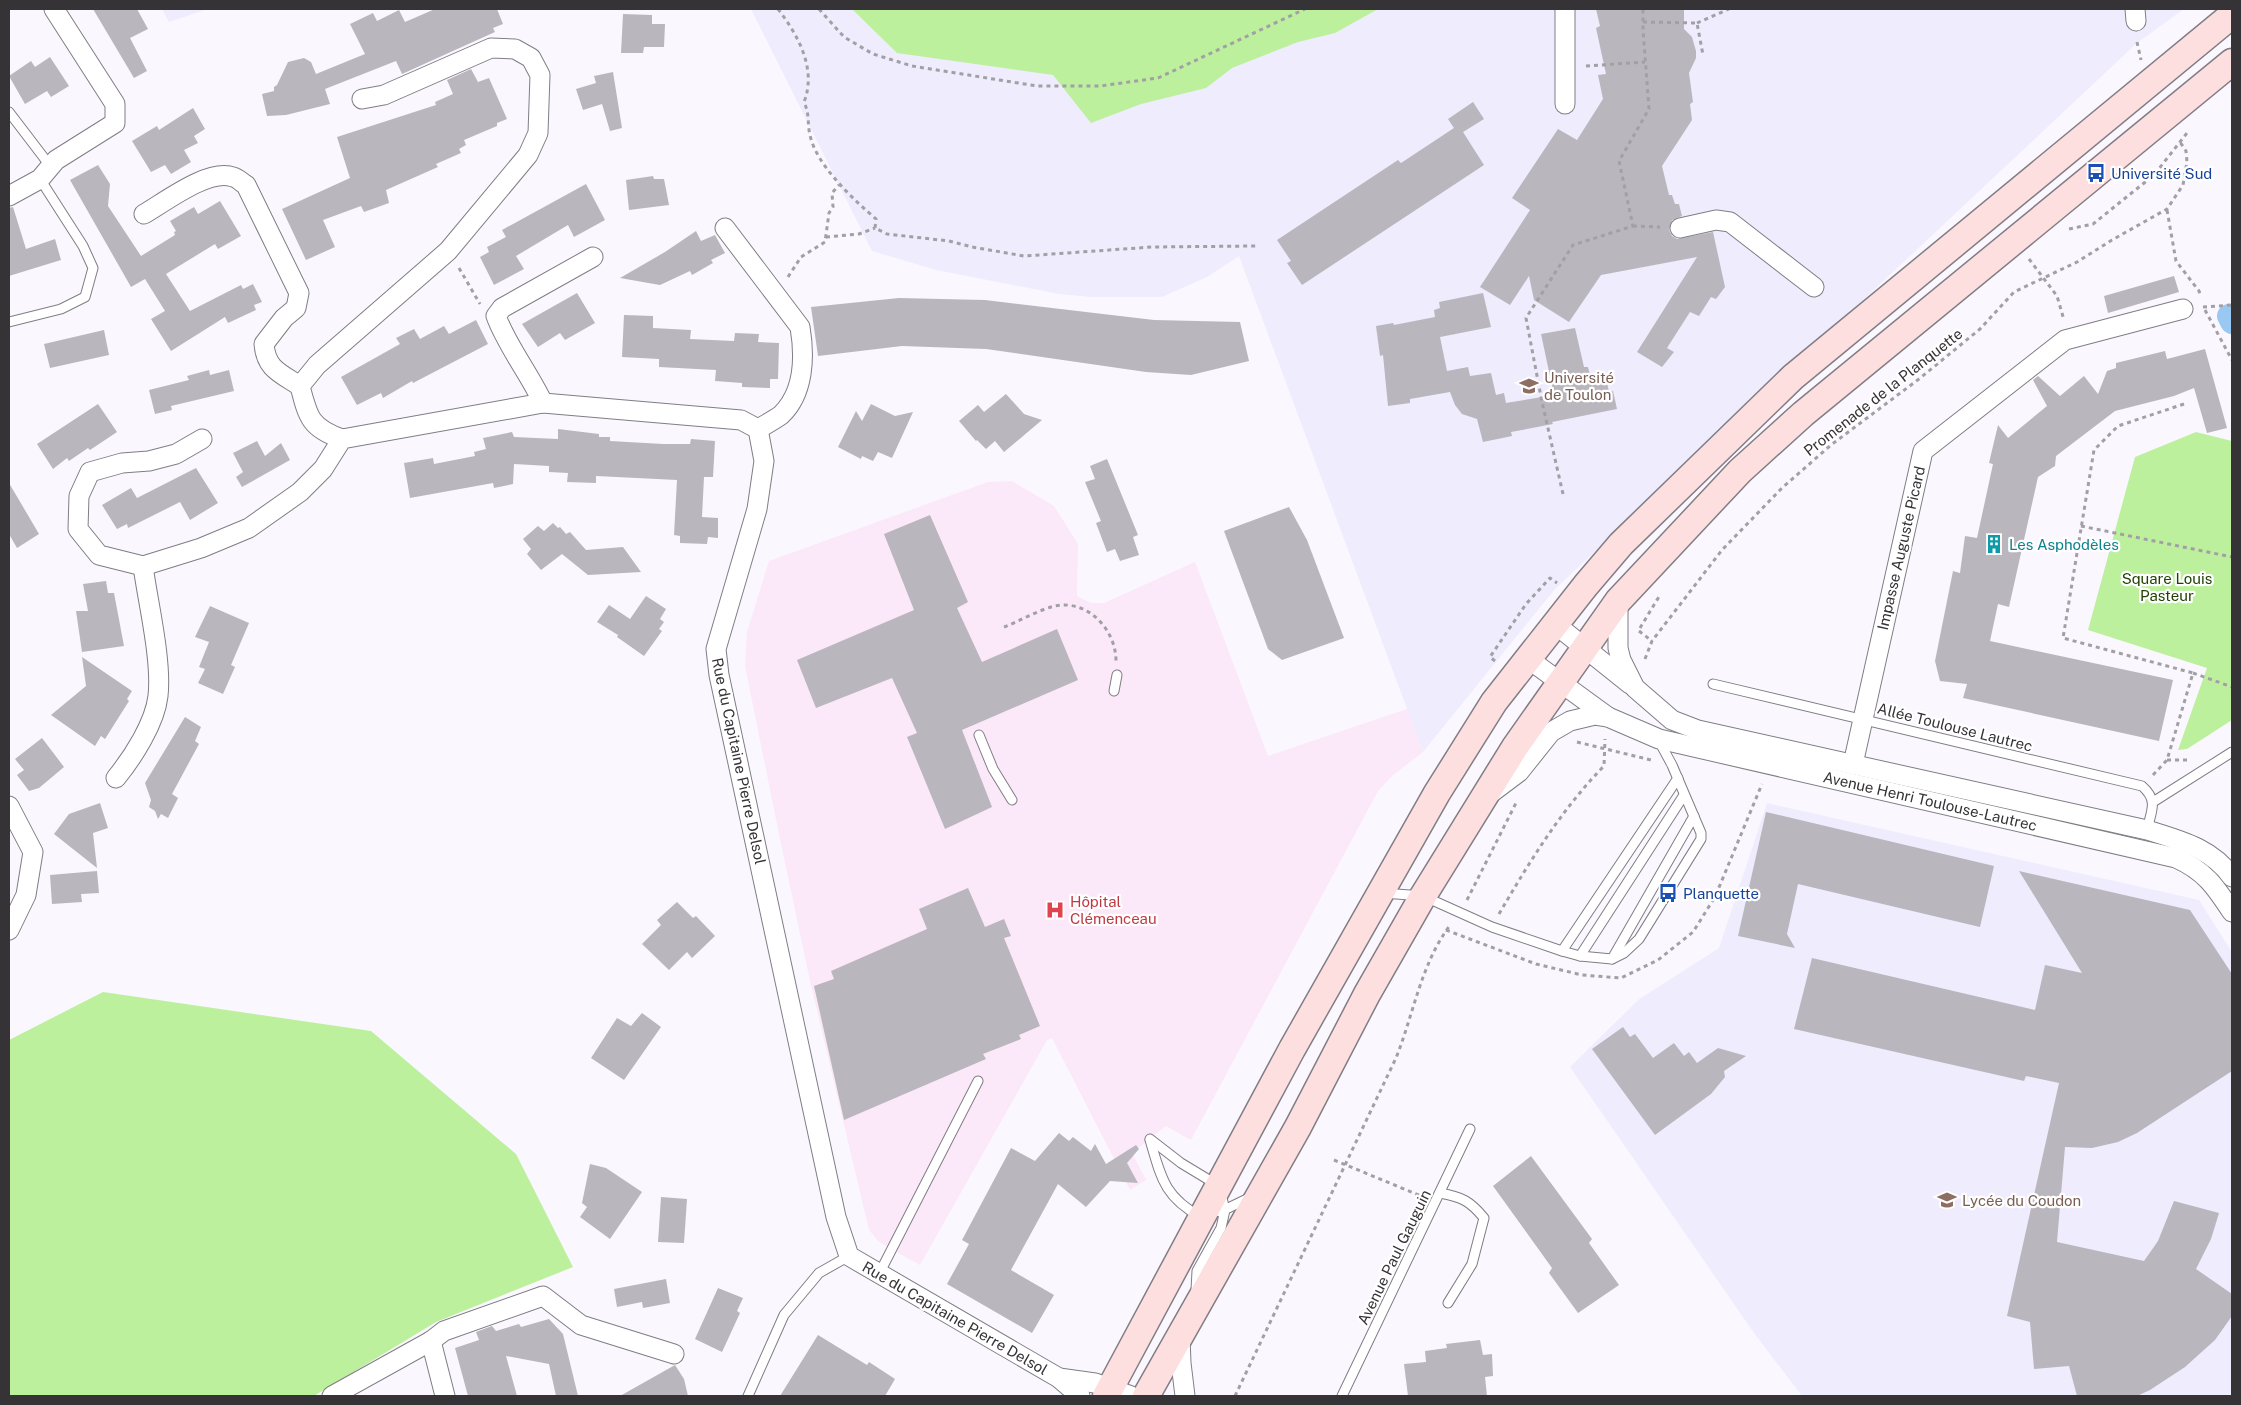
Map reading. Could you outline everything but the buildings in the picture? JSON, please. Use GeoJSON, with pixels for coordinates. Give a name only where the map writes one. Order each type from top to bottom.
{"type":"FeatureCollection","features":[{"type":"Feature","properties":{"kind":"main road"},"geometry":{"type":"LineString","coordinates":[[1116,1393],[1215,1205],[1292,1049],[1380,893],[1442,785],[1494,702],[1554,624],[1621,544],[1793,376],[2232,15]]}},
{"type":"Feature","properties":{"kind":"main road"},"geometry":{"type":"LineString","coordinates":[[1146,1396],[1298,1127],[1368,994],[1480,801],[1560,682],[1618,601],[1740,470],[1804,414],[2232,62]]}},
{"type":"Feature","properties":{"kind":"street"},"geometry":{"type":"LineString","coordinates":[[9,196],[46,173],[56,160],[115,123],[115,104],[54,9]]}},
{"type":"Feature","properties":{"kind":"street"},"geometry":{"type":"LineString","coordinates":[[1565,9],[1565,104]]}},
{"type":"Feature","properties":{"kind":"street"},"geometry":{"type":"LineString","coordinates":[[300,386],[317,365],[448,250],[528,155],[538,132],[540,75],[531,58],[515,49],[491,48],[384,95],[362,99]]}},
{"type":"Feature","properties":{"kind":"street"},"geometry":{"type":"LineString","coordinates":[[144,214],[191,186],[213,176],[232,176],[246,186],[299,293],[296,308],[284,318],[264,344],[265,358],[272,368],[300,386],[307,415],[323,433],[342,439],[543,403],[741,420],[758,429],[780,415],[793,400],[801,373],[803,347],[800,327],[725,228]]}},
{"type":"Feature","properties":{"kind":"street"},"geometry":{"type":"LineString","coordinates":[[1680,228],[1716,220],[1730,222],[1814,288]]}},
{"type":"Feature","properties":{"kind":"street"},"geometry":{"type":"LineString","coordinates":[[543,403],[533,381],[500,328],[496,316],[502,308],[593,257]]}},
{"type":"Feature","properties":{"kind":"street","name":"Impasse Auguste Picard"},"geometry":{"type":"LineString","coordinates":[[1853,764],[1923,451],[2065,340],[2183,309]]}},
{"type":"Feature","properties":{"kind":"street","name":"Rue du Capitaine Pierre Delsol"},"geometry":{"type":"LineString","coordinates":[[758,429],[764,461],[757,509],[716,650],[719,675],[836,1217],[849,1256],[1059,1378],[1080,1396]]}},
{"type":"Feature","properties":{"kind":"street"},"geometry":{"type":"LineString","coordinates":[[202,439],[176,454],[149,461],[122,463],[90,472],[79,496],[78,529],[99,555],[143,566],[201,548],[249,528],[300,492],[323,469],[342,439]]}},
{"type":"Feature","properties":{"kind":"street"},"geometry":{"type":"LineString","coordinates":[[116,778],[131,760],[150,722],[158,697],[158,668],[143,566]]}},
{"type":"Feature","properties":{"kind":"street","name":"Avenue Henri Toulouse-Lautrec"},"geometry":{"type":"LineString","coordinates":[[1618,601],[1618,648],[1621,660],[1635,688]]}},
{"type":"Feature","properties":{"kind":"street","name":"Avenue Henri Toulouse-Lautrec"},"geometry":{"type":"LineString","coordinates":[[1554,624],[1672,720],[1698,730],[2147,830],[2189,844],[2212,855],[2232,877]]}},
{"type":"Feature","properties":{"kind":"street","name":"Avenue Henri Toulouse-Lautrec"},"geometry":{"type":"LineString","coordinates":[[1528,658],[1608,717],[1658,739],[2176,858],[2195,867],[2206,876],[2230,906]]}},
{"type":"Feature","properties":{"kind":"street","name":"Avenue Henri Toulouse-Lautrec"},"geometry":{"type":"LineString","coordinates":[[1480,801],[1519,772],[1551,732],[1560,726],[1570,721],[1595,715],[1608,717]]}},
{"type":"Feature","properties":{"kind":"street"},"geometry":{"type":"LineString","coordinates":[[9,806],[33,852],[26,895],[9,930]]}},
{"type":"Feature","properties":{"kind":"street"},"geometry":{"type":"LineString","coordinates":[[332,1396],[431,1341],[444,1331],[543,1296],[581,1326],[674,1354]]}},
{"type":"Feature","properties":{"kind":"street"},"geometry":{"type":"LineString","coordinates":[[1180,1337],[1185,1396]]}},
{"type":"Feature","properties":{"kind":"street"},"geometry":{"type":"LineString","coordinates":[[431,1341],[445,1396]]}},
{"type":"Feature","properties":{"kind":"street","name":"Rue du Capitaine Pierre Delsol"},"geometry":{"type":"LineString","coordinates":[[1059,1378],[1087,1381],[1116,1393]]}},
{"type":"Feature","properties":{"kind":"lane"},"geometry":{"type":"LineString","coordinates":[[9,112],[46,173],[93,268],[85,297],[60,309],[9,322]]}},
{"type":"Feature","properties":{"kind":"lane"},"geometry":{"type":"LineString","coordinates":[[1114,691],[1116,675]]}},
{"type":"Feature","properties":{"kind":"lane","name":"Allée Toulouse Lautrec"},"geometry":{"type":"LineString","coordinates":[[1713,684],[2142,786]]}},
{"type":"Feature","properties":{"kind":"lane"},"geometry":{"type":"LineString","coordinates":[[978,735],[993,769],[1012,800]]}},
{"type":"Feature","properties":{"kind":"lane"},"geometry":{"type":"LineString","coordinates":[[1380,893],[1424,896],[1492,926],[1580,956],[1612,959],[1624,953],[1639,939],[1701,839],[1701,832],[1678,778],[1658,739]]}},
{"type":"Feature","properties":{"kind":"lane"},"geometry":{"type":"LineString","coordinates":[[2153,802],[2232,752]]}},
{"type":"Feature","properties":{"kind":"lane"},"geometry":{"type":"LineString","coordinates":[[1562,950],[1678,778]]}},
{"type":"Feature","properties":{"kind":"lane"},"geometry":{"type":"LineString","coordinates":[[2142,786],[2150,793],[2153,802],[2147,830]]}},
{"type":"Feature","properties":{"kind":"lane"},"geometry":{"type":"LineString","coordinates":[[1580,956],[1684,795]]}},
{"type":"Feature","properties":{"kind":"lane"},"geometry":{"type":"LineString","coordinates":[[1612,959],[1694,816]]}},
{"type":"Feature","properties":{"kind":"lane"},"geometry":{"type":"LineString","coordinates":[[879,1274],[978,1081]]}},
{"type":"Feature","properties":{"kind":"lane","name":"Avenue Paul Gauguin"},"geometry":{"type":"LineString","coordinates":[[1342,1396],[1470,1129]]}},
{"type":"Feature","properties":{"kind":"lane"},"geometry":{"type":"LineString","coordinates":[[1194,1314],[1197,1271],[1221,1228],[1215,1205],[1181,1162],[1150,1139],[1162,1181],[1173,1196],[1190,1212],[1215,1205],[1259,1193]]}},
{"type":"Feature","properties":{"kind":"lane"},"geometry":{"type":"LineString","coordinates":[[1440,1193],[1460,1197],[1472,1204],[1484,1218],[1472,1264],[1448,1303]]}},
{"type":"Feature","properties":{"kind":"lane"},"geometry":{"type":"LineString","coordinates":[[748,1396],[784,1315],[818,1273],[849,1256]]}},
{"type":"Feature","properties":{"kind":"path"},"geometry":{"type":"LineString","coordinates":[[778,9],[802,47],[808,74],[809,90],[804,102],[809,113],[810,136],[821,159],[839,185],[876,219],[875,228]]}},
{"type":"Feature","properties":{"kind":"path"},"geometry":{"type":"LineString","coordinates":[[819,9],[844,37],[873,54],[912,66],[1037,86],[1100,86],[1158,78],[1305,9]]}},
{"type":"Feature","properties":{"kind":"path"},"geometry":{"type":"LineString","coordinates":[[1633,226],[1619,161],[1649,109],[1643,9]]}},
{"type":"Feature","properties":{"kind":"path"},"geometry":{"type":"LineString","coordinates":[[1643,22],[1697,22],[1730,9]]}},
{"type":"Feature","properties":{"kind":"path"},"geometry":{"type":"LineString","coordinates":[[1697,22],[1703,55]]}},
{"type":"Feature","properties":{"kind":"path"},"geometry":{"type":"LineString","coordinates":[[1566,67],[1645,62]]}},
{"type":"Feature","properties":{"kind":"path"},"geometry":{"type":"LineString","coordinates":[[2067,229],[2093,224],[2147,181],[2173,153],[2189,129]]}},
{"type":"Feature","properties":{"kind":"path","name":"Promenade de la Planquette"},"geometry":{"type":"LineString","coordinates":[[1652,641],[1722,550],[1782,488],[1830,445],[1919,379],[1980,329],[2014,292],[2045,279],[2167,209],[2183,185],[2187,162],[2186,151]]}},
{"type":"Feature","properties":{"kind":"path"},"geometry":{"type":"LineString","coordinates":[[795,265],[801,257],[825,242],[829,213],[833,207],[832,193],[839,185]]}},
{"type":"Feature","properties":{"kind":"path"},"geometry":{"type":"LineString","coordinates":[[2167,209],[2176,261],[2199,290],[2203,307],[2232,360]]}},
{"type":"Feature","properties":{"kind":"path"},"geometry":{"type":"LineString","coordinates":[[1563,494],[1542,402],[1526,318],[1573,245],[1633,226],[1680,228]]}},
{"type":"Feature","properties":{"kind":"path"},"geometry":{"type":"LineString","coordinates":[[826,237],[859,234],[875,228],[887,234],[949,241],[972,248],[1024,256],[1152,247],[1256,246]]}},
{"type":"Feature","properties":{"kind":"path"},"geometry":{"type":"LineString","coordinates":[[448,250],[485,313],[496,316]]}},
{"type":"Feature","properties":{"kind":"path"},"geometry":{"type":"LineString","coordinates":[[2024,253],[2057,296],[2065,326],[2065,340]]}},
{"type":"Feature","properties":{"kind":"path"},"geometry":{"type":"LineString","coordinates":[[2183,309],[2232,305]]}},
{"type":"Feature","properties":{"kind":"path"},"geometry":{"type":"LineString","coordinates":[[2184,404],[2118,426],[2094,450],[2063,638],[2193,673],[2232,687]]}},
{"type":"Feature","properties":{"kind":"path"},"geometry":{"type":"LineString","coordinates":[[2081,526],[2232,557]]}},
{"type":"Feature","properties":{"kind":"path"},"geometry":{"type":"LineString","coordinates":[[1647,614],[1661,593]]}},
{"type":"Feature","properties":{"kind":"path"},"geometry":{"type":"LineString","coordinates":[[1004,627],[1055,606],[1070,605],[1099,619],[1111,634],[1116,650],[1116,675]]}},
{"type":"Feature","properties":{"kind":"path"},"geometry":{"type":"LineString","coordinates":[[2142,786],[2167,760],[2193,673]]}},
{"type":"Feature","properties":{"kind":"path"},"geometry":{"type":"LineString","coordinates":[[1492,926],[1530,861],[1558,819],[1583,787],[1604,766],[1605,739]]}},
{"type":"Feature","properties":{"kind":"path"},"geometry":{"type":"LineString","coordinates":[[1658,960],[1693,932],[1715,897],[1762,784]]}},
{"type":"Feature","properties":{"kind":"path"},"geometry":{"type":"LineString","coordinates":[[1235,1396],[1403,1042],[1430,957],[1460,913],[1521,795]]}},
{"type":"Feature","properties":{"kind":"path"},"geometry":{"type":"LineString","coordinates":[[1334,1160],[1436,1202]]}},
{"type":"Feature","properties":{"kind":"shaded area"},"geometry":{"type":"Polygon","coordinates":[[[162,9],[208,9],[169,22],[162,9]]]}},
{"type":"Feature","properties":{"kind":"shaded area","name":"Université de Toulon"},"geometry":{"type":"Polygon","coordinates":[[[751,9],[2184,9],[2137,43],[1555,589],[1423,752],[1239,256],[1207,277],[1162,297],[1092,297],[1059,294],[936,270],[872,251],[751,9]]]}},
{"type":"Feature","properties":{"kind":"shaded area","name":"Hôpital Clémenceau"},"geometry":{"type":"Polygon","coordinates":[[[1012,481],[1054,506],[1078,544],[1077,596],[1091,603],[1104,603],[1195,562],[1268,756],[1407,709],[1423,752],[1393,775],[1378,791],[1191,1140],[1166,1126],[1132,1153],[1146,1180],[1130,1190],[1052,1038],[1047,1040],[920,1265],[879,1242],[869,1230],[810,981],[780,839],[745,666],[747,632],[769,561],[988,482],[1012,481]]]}},
{"type":"Feature","properties":{"kind":"shaded area","name":"Lycée du Coudon"},"geometry":{"type":"Polygon","coordinates":[[[1767,803],[2199,900],[2232,952],[2232,1396],[1802,1396],[1754,1333],[1570,1067],[1638,1000],[1719,948],[1767,803]]]}},
{"type":"Feature","properties":{"kind":"green space"},"geometry":{"type":"Polygon","coordinates":[[[852,9],[1378,9],[1335,33],[1298,42],[1232,68],[1206,88],[1141,104],[1091,123],[1053,75],[897,53],[852,9]]]}},
{"type":"Feature","properties":{"kind":"green space","name":"Square Louis Pasteur"},"geometry":{"type":"Polygon","coordinates":[[[2196,432],[2232,441],[2232,720],[2187,749],[2178,750],[2207,668],[2088,630],[2135,457],[2196,432]]]}},
{"type":"Feature","properties":{"kind":"green space"},"geometry":{"type":"Polygon","coordinates":[[[103,992],[371,1031],[516,1154],[573,1267],[436,1322],[314,1396],[9,1396],[9,1040],[103,992]]]}},
{"type":"Feature","properties":{"kind":"waterway"},"geometry":{"type":"LineString","coordinates":[[2229,316],[2232,322]]}},
{"type":"Feature","properties":{"kind":"place","name":"Université Sud"},"geometry":{"type":"Point","coordinates":[2096,173]}},
{"type":"Feature","properties":{"kind":"place","name":"Université de Toulon"},"geometry":{"type":"Point","coordinates":[1529,386]}},
{"type":"Feature","properties":{"kind":"place","name":"Les Asphodèles"},"geometry":{"type":"Point","coordinates":[1994,544]}},
{"type":"Feature","properties":{"kind":"place","name":"Planquette"},"geometry":{"type":"Point","coordinates":[1668,893]}},
{"type":"Feature","properties":{"kind":"place","name":"Hôpital Clémenceau"},"geometry":{"type":"Point","coordinates":[1055,910]}},
{"type":"Feature","properties":{"kind":"place","name":"Lycée du Coudon"},"geometry":{"type":"Point","coordinates":[1947,1200]}}]}
